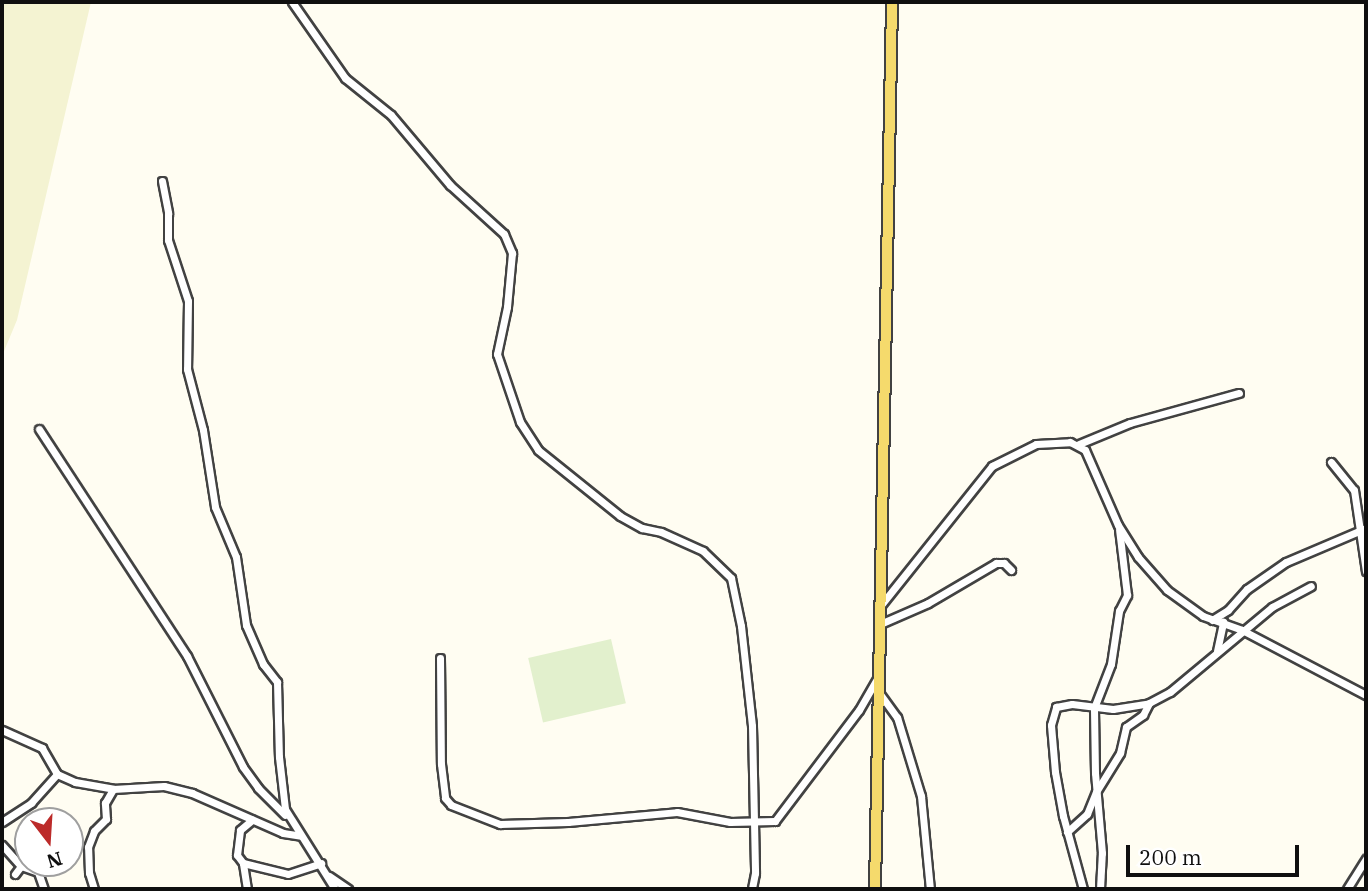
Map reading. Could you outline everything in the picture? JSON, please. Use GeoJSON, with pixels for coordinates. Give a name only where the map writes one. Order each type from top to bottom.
{"type":"FeatureCollection","features":[{"type":"Feature","properties":{"kind":"main road"},"geometry":{"type":"LineString","coordinates":[[875,889],[892,2]]}},
{"type":"Feature","properties":{"kind":"street"},"geometry":{"type":"LineString","coordinates":[[292,2],[345,78],[391,115],[450,185],[504,234],[512,253],[507,307],[497,354],[520,422],[538,450],[620,516],[642,528],[661,532],[703,551],[731,578],[749,690],[755,873],[759,889]]}},
{"type":"Feature","properties":{"kind":"street"},"geometry":{"type":"LineString","coordinates":[[162,181],[168,213],[168,240],[188,301],[187,369],[203,430],[215,507],[236,557],[246,625],[263,664],[277,682],[279,757],[283,800],[288,818]]}},
{"type":"Feature","properties":{"kind":"street"},"geometry":{"type":"LineString","coordinates":[[881,604],[992,466],[1036,444],[1050,441],[1079,444],[1130,423],[1239,393]]}},
{"type":"Feature","properties":{"kind":"street"},"geometry":{"type":"LineString","coordinates":[[39,429],[187,656],[243,767],[270,802],[288,818],[321,863],[335,889]]}},
{"type":"Feature","properties":{"kind":"street"},"geometry":{"type":"LineString","coordinates":[[1079,444],[1091,461],[1118,524],[1151,573],[1167,590],[1212,620],[1242,630],[1366,695]]}},
{"type":"Feature","properties":{"kind":"street"},"geometry":{"type":"LineString","coordinates":[[1331,462],[1354,490],[1363,530],[1366,571]]}},
{"type":"Feature","properties":{"kind":"street"},"geometry":{"type":"LineString","coordinates":[[1100,889],[1102,853],[1096,792],[1094,708],[1111,664],[1119,611],[1127,595],[1118,524]]}},
{"type":"Feature","properties":{"kind":"street"},"geometry":{"type":"LineString","coordinates":[[1212,620],[1228,610],[1247,589],[1286,562],[1363,530]]}},
{"type":"Feature","properties":{"kind":"street"},"geometry":{"type":"LineString","coordinates":[[880,624],[928,603],[996,563],[1004,563],[1011,570]]}},
{"type":"Feature","properties":{"kind":"street"},"geometry":{"type":"LineString","coordinates":[[1083,889],[1067,832],[1055,772],[1052,714],[1060,704],[1113,709],[1149,703],[1170,692],[1272,607],[1311,586]]}},
{"type":"Feature","properties":{"kind":"street"},"geometry":{"type":"LineString","coordinates":[[1216,652],[1228,610]]}},
{"type":"Feature","properties":{"kind":"street"},"geometry":{"type":"LineString","coordinates":[[440,658],[442,779],[445,798],[451,805],[500,824],[568,822],[677,812],[730,822],[771,823],[780,818],[859,710],[880,674]]}},
{"type":"Feature","properties":{"kind":"street"},"geometry":{"type":"LineString","coordinates":[[880,694],[897,718],[921,796],[930,889]]}},
{"type":"Feature","properties":{"kind":"street"},"geometry":{"type":"LineString","coordinates":[[1067,832],[1087,814],[1096,792],[1120,753],[1126,727],[1143,715],[1149,703]]}},
{"type":"Feature","properties":{"kind":"street"},"geometry":{"type":"LineString","coordinates":[[2,730],[41,748],[57,774],[89,787],[113,789],[164,786],[192,793],[252,820],[300,836]]}},
{"type":"Feature","properties":{"kind":"street"},"geometry":{"type":"LineString","coordinates":[[2,821],[31,803],[57,774]]}},
{"type":"Feature","properties":{"kind":"street"},"geometry":{"type":"LineString","coordinates":[[94,889],[89,873],[88,846],[94,831],[106,819],[105,803],[113,789]]}},
{"type":"Feature","properties":{"kind":"street"},"geometry":{"type":"LineString","coordinates":[[247,889],[243,863],[237,855],[240,830],[252,820]]}},
{"type":"Feature","properties":{"kind":"street"},"geometry":{"type":"LineString","coordinates":[[2,845],[14,858]]}},
{"type":"Feature","properties":{"kind":"street"},"geometry":{"type":"LineString","coordinates":[[1347,889],[1366,859]]}},
{"type":"Feature","properties":{"kind":"street"},"geometry":{"type":"LineString","coordinates":[[243,863],[288,874],[321,863]]}},
{"type":"Feature","properties":{"kind":"street"},"geometry":{"type":"LineString","coordinates":[[752,889],[755,873]]}},
{"type":"Feature","properties":{"kind":"street"},"geometry":{"type":"LineString","coordinates":[[328,875],[348,889]]}},
{"type":"Feature","properties":{"kind":"green space"},"geometry":{"type":"Polygon","coordinates":[[[2,2],[91,2],[17,320],[2,356],[2,2]]]}},
{"type":"Feature","properties":{"kind":"green space"},"geometry":{"type":"Polygon","coordinates":[[[611,639],[626,703],[543,722],[528,658],[611,639]]]}}]}
